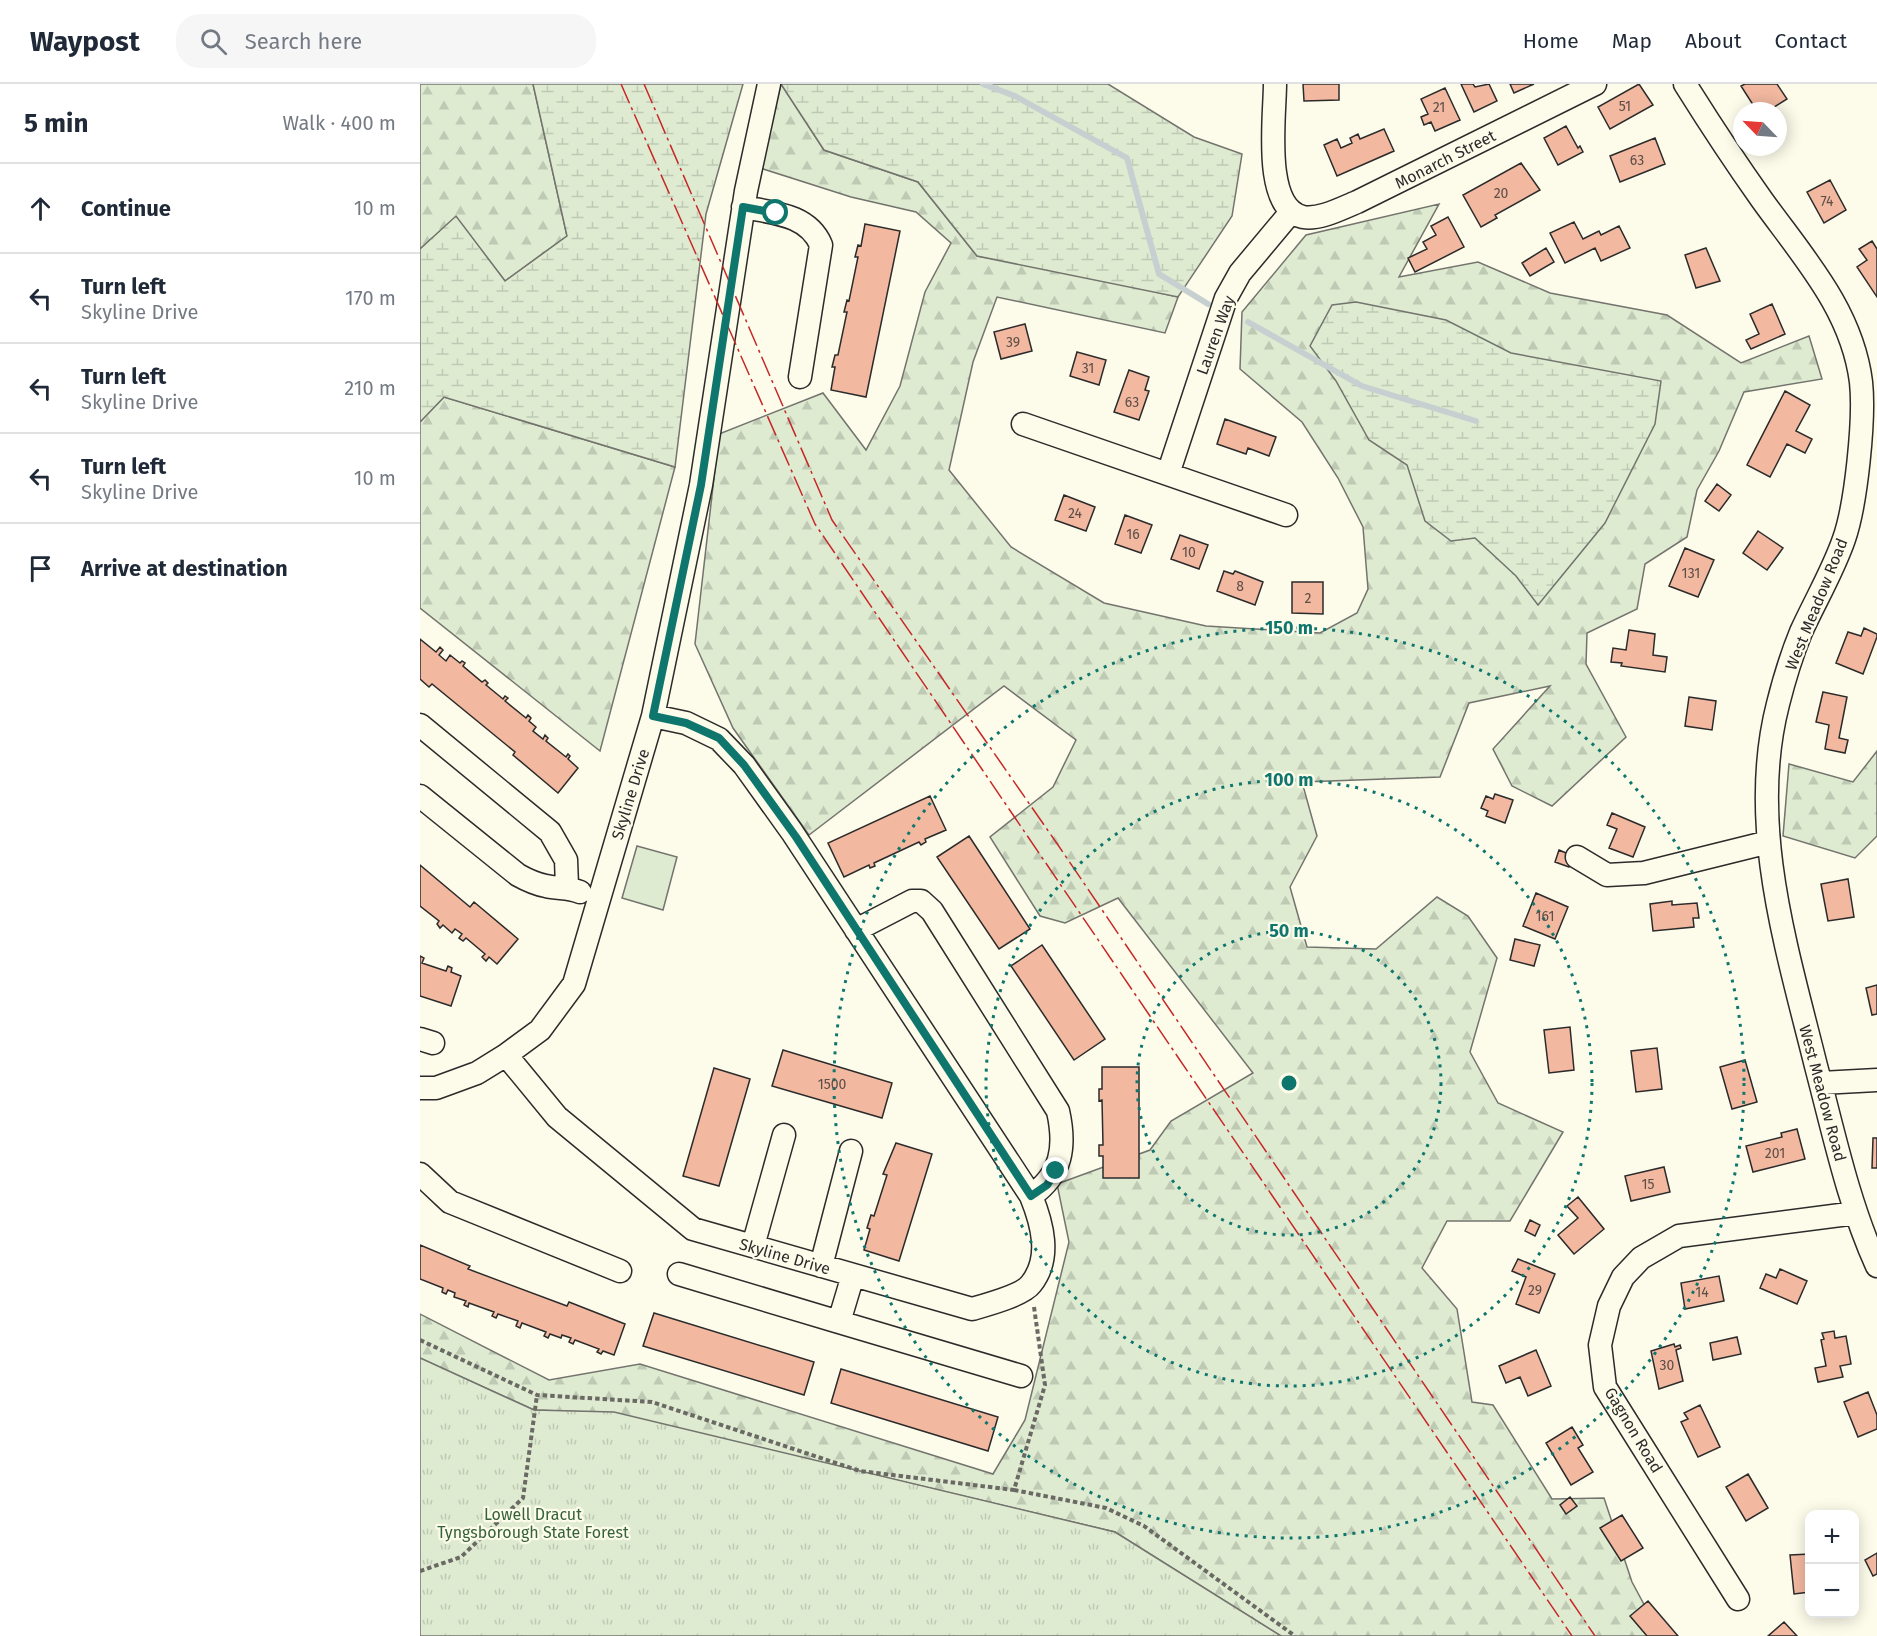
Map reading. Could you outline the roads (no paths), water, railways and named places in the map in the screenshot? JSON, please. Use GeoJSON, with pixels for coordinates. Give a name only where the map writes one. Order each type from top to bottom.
{"type":"FeatureCollection","features":[{"type":"Feature","properties":{"kind":"street","name":"Skyline Drive"},"geometry":{"type":"LineString","coordinates":[[420,1088],[436,1088],[477,1073],[506,1055],[540,1030],[574,984],[653,716],[701,485],[743,207],[769,84]]}},
{"type":"Feature","properties":{"kind":"street"},"geometry":{"type":"LineString","coordinates":[[1275,84],[1274,171],[1281,200],[1291,212]]}},
{"type":"Feature","properties":{"kind":"street","name":"Monarch Street"},"geometry":{"type":"LineString","coordinates":[[1291,212],[1305,217],[1315,216],[1357,202],[1595,84]]}},
{"type":"Feature","properties":{"kind":"street","name":"West Meadow Road"},"geometry":{"type":"LineString","coordinates":[[1685,84],[1731,157],[1830,292],[1851,345],[1869,406],[1845,538],[1801,633],[1778,704],[1768,756],[1766,807],[1784,942],[1856,1213],[1877,1266]]}},
{"type":"Feature","properties":{"kind":"street"},"geometry":{"type":"LineString","coordinates":[[743,207],[795,218],[807,225],[817,236],[821,245],[800,376]]}},
{"type":"Feature","properties":{"kind":"street","name":"Lauren Way"},"geometry":{"type":"LineString","coordinates":[[1168,474],[1226,298],[1240,273],[1291,212]]}},
{"type":"Feature","properties":{"kind":"street"},"geometry":{"type":"LineString","coordinates":[[1023,424],[1286,515]]}},
{"type":"Feature","properties":{"kind":"street"},"geometry":{"type":"LineString","coordinates":[[653,716],[686,723],[719,738],[744,765],[792,832],[856,930],[1031,1196],[1047,1185],[1056,1171],[1061,1148],[1061,1125],[1058,1111],[932,911],[921,901],[912,901],[856,930]]}},
{"type":"Feature","properties":{"kind":"street"},"geometry":{"type":"LineString","coordinates":[[420,725],[550,832],[566,860],[567,886]]}},
{"type":"Feature","properties":{"kind":"street"},"geometry":{"type":"LineString","coordinates":[[420,796],[518,874],[548,887],[567,886],[598,900]]}},
{"type":"Feature","properties":{"kind":"street"},"geometry":{"type":"LineString","coordinates":[[1577,857],[1607,875],[1644,873],[1769,842]]}},
{"type":"Feature","properties":{"kind":"street","name":"Skyline Drive"},"geometry":{"type":"LineString","coordinates":[[506,1055],[557,1117],[693,1229],[972,1310],[1031,1286],[1042,1263],[1043,1226],[1031,1196]]}},
{"type":"Feature","properties":{"kind":"street"},"geometry":{"type":"LineString","coordinates":[[1821,1083],[1877,1080]]}},
{"type":"Feature","properties":{"kind":"street"},"geometry":{"type":"LineString","coordinates":[[753,1246],[784,1135]]}},
{"type":"Feature","properties":{"kind":"street"},"geometry":{"type":"LineString","coordinates":[[821,1266],[851,1151]]}},
{"type":"Feature","properties":{"kind":"street"},"geometry":{"type":"LineString","coordinates":[[420,1174],[450,1202],[620,1272]]}},
{"type":"Feature","properties":{"kind":"street","name":"Gagnon Road"},"geometry":{"type":"LineString","coordinates":[[1738,1599],[1605,1387],[1600,1345],[1609,1306],[1623,1277],[1641,1258],[1679,1236],[1856,1213]]}},
{"type":"Feature","properties":{"kind":"street"},"geometry":{"type":"LineString","coordinates":[[679,1274],[1021,1376]]}},
{"type":"Feature","properties":{"kind":"street"},"geometry":{"type":"LineString","coordinates":[[839,1322],[853,1275]]}},
{"type":"Feature","properties":{"kind":"waterway"},"geometry":{"type":"LineString","coordinates":[[983,84],[1015,96],[1127,158],[1159,274],[1208,304]]}},
{"type":"Feature","properties":{"kind":"waterway"},"geometry":{"type":"LineString","coordinates":[[1248,322],[1362,386],[1476,421]]}},
{"type":"Feature","properties":{"kind":"park label","name":"Lowell Dracut Tyngsborough State Forest"},"geometry":{"type":"Point","coordinates":[533,1523]}}]}
